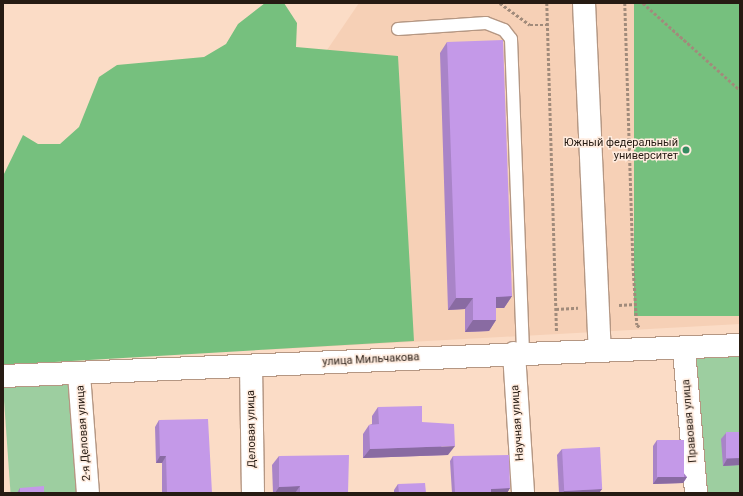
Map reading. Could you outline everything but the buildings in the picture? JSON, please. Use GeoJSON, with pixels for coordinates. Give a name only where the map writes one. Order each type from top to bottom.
{"type":"FeatureCollection","features":[{"type":"Feature","properties":{"kind":"street"},"geometry":{"type":"LineString","coordinates":[[584,3],[600,351]]}},
{"type":"Feature","properties":{"kind":"street","name":"улица Мильчакова"},"geometry":{"type":"LineString","coordinates":[[3,376],[79,374],[518,353],[684,349],[740,346]]}},
{"type":"Feature","properties":{"kind":"street","name":"Правовая улица"},"geometry":{"type":"LineString","coordinates":[[684,349],[696,493]]}},
{"type":"Feature","properties":{"kind":"street","name":"Научная улица"},"geometry":{"type":"LineString","coordinates":[[518,353],[523,493]]}},
{"type":"Feature","properties":{"kind":"street","name":"Деловая улица"},"geometry":{"type":"LineString","coordinates":[[252,366],[253,493]]}},
{"type":"Feature","properties":{"kind":"street","name":"2-я Деловая улица"},"geometry":{"type":"LineString","coordinates":[[79,374],[88,493]]}},
{"type":"Feature","properties":{"kind":"lane"},"geometry":{"type":"LineString","coordinates":[[398,29],[486,23],[504,30],[511,39],[518,353]]}},
{"type":"Feature","properties":{"kind":"path"},"geometry":{"type":"LineString","coordinates":[[500,3],[530,24],[547,25]]}},
{"type":"Feature","properties":{"kind":"path"},"geometry":{"type":"LineString","coordinates":[[547,3],[558,352]]}},
{"type":"Feature","properties":{"kind":"path"},"geometry":{"type":"LineString","coordinates":[[625,3],[637,325]]}},
{"type":"Feature","properties":{"kind":"path"},"geometry":{"type":"LineString","coordinates":[[643,3],[740,90]]}},
{"type":"Feature","properties":{"kind":"shaded area"},"geometry":{"type":"Polygon","coordinates":[[[359,3],[740,3],[740,324],[263,350],[310,75],[359,3]]]}},
{"type":"Feature","properties":{"kind":"green space"},"geometry":{"type":"Polygon","coordinates":[[[265,3],[284,3],[297,23],[296,47],[398,56],[414,341],[3,365],[3,176],[23,135],[38,144],[60,144],[79,127],[99,77],[117,65],[204,57],[226,44],[238,24],[265,3]]]}},
{"type":"Feature","properties":{"kind":"green space","name":"Южный федеральный университет"},"geometry":{"type":"Polygon","coordinates":[[[634,3],[740,3],[740,316],[634,316],[634,3]]]}},
{"type":"Feature","properties":{"kind":"green space"},"geometry":{"type":"Polygon","coordinates":[[[740,351],[740,493],[706,493],[696,353],[740,351]]]}},
{"type":"Feature","properties":{"kind":"green space"},"geometry":{"type":"Polygon","coordinates":[[[73,383],[81,493],[11,493],[3,388],[73,383]]]}},
{"type":"Feature","properties":{"kind":"place","name":"Южный федеральный университет"},"geometry":{"type":"Point","coordinates":[686,150]}}]}
